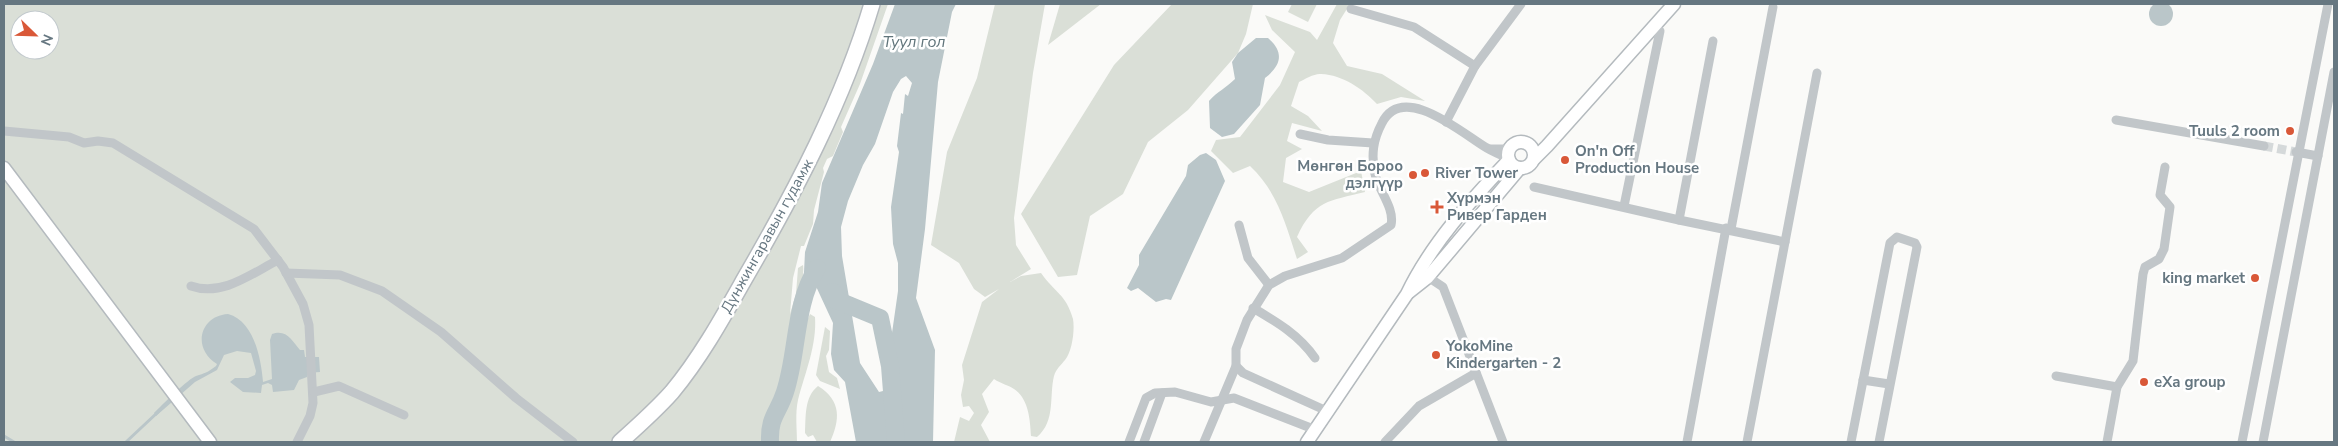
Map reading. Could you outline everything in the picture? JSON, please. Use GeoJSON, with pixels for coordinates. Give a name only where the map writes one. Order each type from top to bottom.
{"type":"FeatureCollection","features":[{"type":"Feature","properties":{"kind":"main road","name":"Дүнжингаравын гудамж"},"geometry":{"type":"LineString","coordinates":[[620,442],[660,404],[683,378],[716,328],[751,269],[794,191],[829,119],[859,47],[872,4]]}},
{"type":"Feature","properties":{"kind":"street"},"geometry":{"type":"LineString","coordinates":[[1446,122],[1475,66],[1522,4]]}},
{"type":"Feature","properties":{"kind":"street"},"geometry":{"type":"LineString","coordinates":[[1204,442],[1236,366],[1236,349],[1253,308],[1269,285],[1285,276],[1342,258],[1390,225],[1391,214],[1375,176],[1373,143],[1385,116],[1401,108],[1419,108],[1446,122],[1489,149],[1509,156],[1513,166],[1520,168],[1529,166],[1674,4]]}},
{"type":"Feature","properties":{"kind":"street"},"geometry":{"type":"LineString","coordinates":[[2242,442],[2328,4]]}},
{"type":"Feature","properties":{"kind":"street"},"geometry":{"type":"LineString","coordinates":[[1687,442],[1728,229],[1774,7]]}},
{"type":"Feature","properties":{"kind":"street"},"geometry":{"type":"LineString","coordinates":[[1351,9],[1414,27],[1475,66]]}},
{"type":"Feature","properties":{"kind":"street"},"geometry":{"type":"LineString","coordinates":[[1624,206],[1660,31]]}},
{"type":"Feature","properties":{"kind":"street"},"geometry":{"type":"LineString","coordinates":[[1679,220],[1713,41]]}},
{"type":"Feature","properties":{"kind":"street"},"geometry":{"type":"LineString","coordinates":[[2263,442],[2334,72]]}},
{"type":"Feature","properties":{"kind":"street"},"geometry":{"type":"LineString","coordinates":[[1747,442],[1817,73]]}},
{"type":"Feature","properties":{"kind":"street"},"geometry":{"type":"LineString","coordinates":[[2116,120],[2264,146]]}},
{"type":"Feature","properties":{"kind":"street"},"geometry":{"type":"LineString","coordinates":[[4,131],[69,137],[84,143],[98,141],[114,143],[254,229],[278,260],[307,313],[314,392],[310,416],[297,442]]}},
{"type":"Feature","properties":{"kind":"street"},"geometry":{"type":"LineString","coordinates":[[1300,134],[1328,140],[1373,143]]}},
{"type":"Feature","properties":{"kind":"street"},"geometry":{"type":"LineString","coordinates":[[1529,145],[1557,135]]}},
{"type":"Feature","properties":{"kind":"street"},"geometry":{"type":"LineString","coordinates":[[1307,442],[1408,294],[1418,270],[1474,198],[1520,142],[1529,145],[1534,152],[1534,159]]}},
{"type":"Feature","properties":{"kind":"street"},"geometry":{"type":"LineString","coordinates":[[2298,152],[2318,156]]}},
{"type":"Feature","properties":{"kind":"street"},"geometry":{"type":"LineString","coordinates":[[2107,442],[2116,387],[2132,361],[2145,267],[2159,259],[2164,249],[2170,207],[2160,195],[2165,167]]}},
{"type":"Feature","properties":{"kind":"street"},"geometry":{"type":"LineString","coordinates":[[4,168],[172,394],[210,442]]}},
{"type":"Feature","properties":{"kind":"street"},"geometry":{"type":"LineString","coordinates":[[1408,294],[1428,278],[1520,168]]}},
{"type":"Feature","properties":{"kind":"street"},"geometry":{"type":"LineString","coordinates":[[1534,187],[1785,242]]}},
{"type":"Feature","properties":{"kind":"street"},"geometry":{"type":"LineString","coordinates":[[1239,226],[1248,258],[1269,285]]}},
{"type":"Feature","properties":{"kind":"street"},"geometry":{"type":"LineString","coordinates":[[1851,442],[1890,243],[1893,238],[1897,237],[1915,243],[1917,247],[1879,442]]}},
{"type":"Feature","properties":{"kind":"street"},"geometry":{"type":"LineString","coordinates":[[191,286],[207,290],[222,289],[278,260]]}},
{"type":"Feature","properties":{"kind":"street"},"geometry":{"type":"LineString","coordinates":[[286,273],[340,275],[382,291],[441,332],[516,398],[573,442]]}},
{"type":"Feature","properties":{"kind":"street"},"geometry":{"type":"LineString","coordinates":[[1428,278],[1443,287],[1503,442]]}},
{"type":"Feature","properties":{"kind":"street"},"geometry":{"type":"LineString","coordinates":[[1253,308],[1297,338],[1315,358]]}},
{"type":"Feature","properties":{"kind":"street"},"geometry":{"type":"LineString","coordinates":[[1236,366],[1243,373],[1328,412]]}},
{"type":"Feature","properties":{"kind":"street"},"geometry":{"type":"LineString","coordinates":[[1385,442],[1419,406],[1476,373]]}},
{"type":"Feature","properties":{"kind":"street"},"geometry":{"type":"LineString","coordinates":[[2056,376],[2116,387]]}},
{"type":"Feature","properties":{"kind":"street"},"geometry":{"type":"LineString","coordinates":[[1862,380],[1889,384]]}},
{"type":"Feature","properties":{"kind":"street"},"geometry":{"type":"LineString","coordinates":[[314,392],[333,386],[343,387],[404,415]]}},
{"type":"Feature","properties":{"kind":"street"},"geometry":{"type":"LineString","coordinates":[[1129,442],[1146,398],[1155,393],[1175,392],[1211,402],[1234,398],[1316,430]]}},
{"type":"Feature","properties":{"kind":"street"},"geometry":{"type":"LineString","coordinates":[[1144,442],[1162,393]]}},
{"type":"Feature","properties":{"kind":"shaded area"},"geometry":{"type":"Polygon","coordinates":[[[4,4],[888,4],[860,84],[841,127],[843,132],[833,156],[827,159],[823,168],[824,172],[814,210],[813,224],[804,246],[801,246],[793,278],[790,314],[796,294],[798,268],[803,265],[799,308],[782,387],[770,418],[767,442],[4,442],[4,4]]]}},
{"type":"Feature","properties":{"kind":"shaded area"},"geometry":{"type":"Polygon","coordinates":[[[995,4],[1045,4],[1033,73],[1014,218],[1016,245],[1031,269],[1010,282],[1021,276],[1041,273],[1067,304],[1074,324],[1073,335],[1067,356],[1054,376],[1051,408],[1047,424],[1037,437],[1031,436],[1028,410],[1023,398],[1012,388],[994,379],[982,394],[989,412],[981,425],[990,442],[954,442],[960,417],[969,421],[974,413],[969,406],[963,407],[961,395],[964,380],[962,365],[982,302],[999,289],[985,297],[974,289],[959,263],[931,245],[947,152],[977,78],[995,4]]]}},
{"type":"Feature","properties":{"kind":"shaded area"},"geometry":{"type":"Polygon","coordinates":[[[1060,4],[1101,4],[1048,45],[1060,4]]]}},
{"type":"Feature","properties":{"kind":"shaded area"},"geometry":{"type":"Polygon","coordinates":[[[1172,4],[1253,4],[1246,34],[1238,53],[1188,110],[1148,142],[1123,194],[1090,216],[1077,275],[1058,277],[1021,214],[1114,65],[1172,4]]]}},
{"type":"Feature","properties":{"kind":"shaded area"},"geometry":{"type":"Polygon","coordinates":[[[1292,4],[1317,4],[1308,22],[1288,12],[1292,4]]]}},
{"type":"Feature","properties":{"kind":"shaded area"},"geometry":{"type":"Polygon","coordinates":[[[1337,4],[1350,4],[1340,20],[1333,43],[1347,66],[1382,74],[1425,101],[1401,97],[1377,104],[1352,84],[1329,75],[1316,74],[1299,82],[1291,106],[1308,116],[1322,131],[1292,123],[1287,141],[1302,149],[1286,158],[1283,182],[1309,192],[1361,171],[1365,192],[1332,200],[1316,209],[1303,225],[1297,237],[1308,252],[1297,259],[1280,209],[1267,186],[1250,166],[1233,173],[1211,151],[1216,140],[1240,137],[1280,85],[1295,52],[1272,30],[1265,15],[1310,32],[1317,40],[1337,4]]]}},
{"type":"Feature","properties":{"kind":"shaded area"},"geometry":{"type":"Polygon","coordinates":[[[810,314],[815,317],[814,338],[797,405],[797,442],[774,442],[776,419],[779,412],[787,404],[795,383],[803,335],[810,314]]]}},
{"type":"Feature","properties":{"kind":"shaded area"},"geometry":{"type":"Polygon","coordinates":[[[825,327],[830,331],[829,350],[826,356],[829,372],[837,378],[840,389],[820,381],[816,375],[825,327]]]}},
{"type":"Feature","properties":{"kind":"shaded area"},"geometry":{"type":"Polygon","coordinates":[[[818,386],[831,398],[837,411],[836,426],[830,442],[817,442],[813,435],[808,437],[805,433],[808,401],[818,386]]]}},
{"type":"Feature","properties":{"kind":"water"},"geometry":{"type":"Polygon","coordinates":[[[2161,2],[2170,5],[2173,14],[2170,23],[2161,26],[2152,23],[2149,14],[2152,5],[2161,2]]]}},
{"type":"Feature","properties":{"kind":"water","name":"Туул гол"},"geometry":{"type":"Polygon","coordinates":[[[895,4],[956,4],[952,12],[938,82],[925,229],[916,298],[935,350],[933,442],[856,442],[845,382],[834,370],[831,354],[833,323],[814,282],[811,289],[803,292],[805,252],[818,212],[822,183],[873,64],[895,4]],[[906,76],[901,79],[893,92],[875,144],[863,165],[848,201],[841,227],[842,256],[860,363],[879,392],[895,388],[891,340],[898,291],[898,263],[893,244],[891,207],[899,152],[897,146],[901,113],[903,114],[905,94],[908,96],[912,83],[906,76]]]}},
{"type":"Feature","properties":{"kind":"water"},"geometry":{"type":"Polygon","coordinates":[[[1256,38],[1268,38],[1273,43],[1279,53],[1278,63],[1265,78],[1260,105],[1234,134],[1222,137],[1210,128],[1209,101],[1235,79],[1232,62],[1238,53],[1256,38]]]}},
{"type":"Feature","properties":{"kind":"water"},"geometry":{"type":"Polygon","coordinates":[[[1206,153],[1216,160],[1225,181],[1171,300],[1166,299],[1156,302],[1138,288],[1131,291],[1127,288],[1139,265],[1139,255],[1186,176],[1188,165],[1200,155],[1206,153]]]}},
{"type":"Feature","properties":{"kind":"water"},"geometry":{"type":"Polygon","coordinates":[[[228,314],[237,318],[250,332],[258,352],[263,382],[272,379],[270,340],[272,334],[277,333],[285,334],[300,350],[304,350],[305,357],[319,357],[320,372],[307,373],[307,377],[299,380],[294,390],[273,392],[272,385],[268,383],[262,385],[261,393],[243,392],[230,382],[235,378],[248,378],[255,375],[256,371],[251,353],[237,351],[224,355],[217,370],[195,382],[156,416],[154,413],[187,382],[216,366],[217,364],[209,358],[204,350],[202,334],[205,327],[211,321],[218,316],[228,314]]]}},
{"type":"Feature","properties":{"kind":"waterway","name":"Туул гол"},"geometry":{"type":"LineString","coordinates":[[770,442],[772,421],[785,392],[789,377],[804,297],[817,268]]}},
{"type":"Feature","properties":{"kind":"waterway","name":"Туул гол"},"geometry":{"type":"LineString","coordinates":[[833,292],[834,299],[880,318],[890,366],[896,442]]}},
{"type":"Feature","properties":{"kind":"waterway"},"geometry":{"type":"LineString","coordinates":[[126,442],[158,412]]}},
{"type":"Feature","properties":{"kind":"waterway"},"geometry":{"type":"LineString","coordinates":[[4,436],[14,442]]}},
{"type":"Feature","properties":{"kind":"tunnel"},"geometry":{"type":"LineString","coordinates":[[2264,146],[2296,152]]}},
{"type":"Feature","properties":{"kind":"place","name":"Tuuls 2 room"},"geometry":{"type":"Point","coordinates":[2290,131]}},
{"type":"Feature","properties":{"kind":"place","name":"On'n Off Production House"},"geometry":{"type":"Point","coordinates":[1565,160]}},
{"type":"Feature","properties":{"kind":"place","name":"River Tower"},"geometry":{"type":"Point","coordinates":[1425,173]}},
{"type":"Feature","properties":{"kind":"place","name":"Мөнгөн Бороо дэлгүүр"},"geometry":{"type":"Point","coordinates":[1413,175]}},
{"type":"Feature","properties":{"kind":"place","name":"Хүрмэн Ривер Гарден"},"geometry":{"type":"Point","coordinates":[1437,207]}},
{"type":"Feature","properties":{"kind":"place","name":"king market"},"geometry":{"type":"Point","coordinates":[2255,278]}},
{"type":"Feature","properties":{"kind":"place","name":"YokoMine Kindergarten - 2"},"geometry":{"type":"Point","coordinates":[1436,355]}},
{"type":"Feature","properties":{"kind":"place","name":"eXa group"},"geometry":{"type":"Point","coordinates":[2144,382]}}]}
